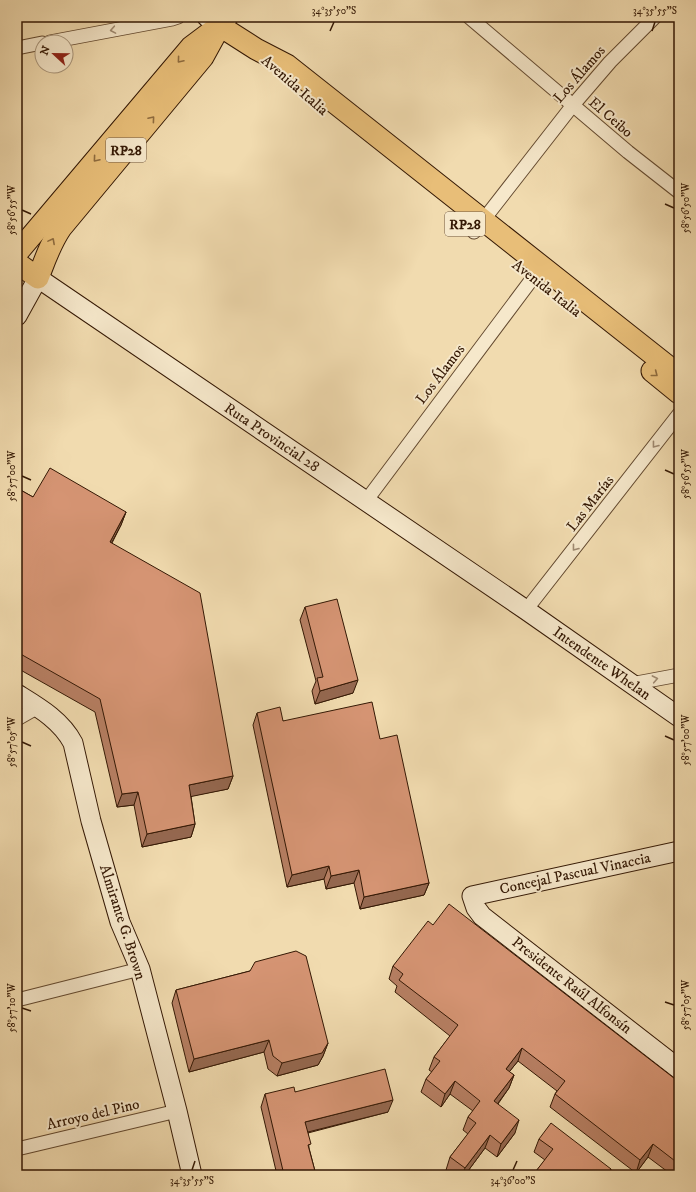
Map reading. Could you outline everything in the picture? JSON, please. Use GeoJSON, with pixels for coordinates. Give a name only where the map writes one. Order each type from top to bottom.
{"type":"FeatureCollection","features":[{"type":"Feature","properties":{"kind":"main road","name":"Avenida Italia"},"geometry":{"type":"LineString","coordinates":[[218,20],[256,49],[278,74],[537,272],[679,375]]}},
{"type":"Feature","properties":{"kind":"main road","name":"RP28"},"geometry":{"type":"LineString","coordinates":[[17,253],[191,47],[218,20]]}},
{"type":"Feature","properties":{"kind":"main road","name":"RP28"},"geometry":{"type":"LineString","coordinates":[[38,278],[50,244],[61,228],[203,57],[218,20]]}},
{"type":"Feature","properties":{"kind":"main road","name":"Ruta Provincial 28"},"geometry":{"type":"LineString","coordinates":[[17,264],[526,610]]}},
{"type":"Feature","properties":{"kind":"main road","name":"Avenida Italia"},"geometry":{"type":"LineString","coordinates":[[537,272],[679,393]]}},
{"type":"Feature","properties":{"kind":"main road"},"geometry":{"type":"LineString","coordinates":[[17,316],[38,278]]}},
{"type":"Feature","properties":{"kind":"main road","name":"Intendente Whelan"},"geometry":{"type":"LineString","coordinates":[[526,610],[679,717]]}},
{"type":"Feature","properties":{"kind":"main road","name":"Almirante G. Brown"},"geometry":{"type":"LineString","coordinates":[[17,694],[38,707],[60,724],[69,734],[74,743],[91,821],[120,922],[140,969],[192,1175]]}},
{"type":"Feature","properties":{"kind":"main road","name":"Concejal Pascual Vinaccia"},"geometry":{"type":"LineString","coordinates":[[472,896],[679,851]]}},
{"type":"Feature","properties":{"kind":"main road","name":"Presidente Raúl Alfonsín"},"geometry":{"type":"LineString","coordinates":[[472,896],[476,908],[482,916],[679,1069]]}},
{"type":"Feature","properties":{"kind":"street"},"geometry":{"type":"LineString","coordinates":[[74,37],[178,17]]}},
{"type":"Feature","properties":{"kind":"street","name":"El Ceibo"},"geometry":{"type":"LineString","coordinates":[[470,17],[628,152],[679,192]]}},
{"type":"Feature","properties":{"kind":"street","name":"Los Álamos"},"geometry":{"type":"LineString","coordinates":[[478,226],[573,105],[610,62],[654,17]]}},
{"type":"Feature","properties":{"kind":"street"},"geometry":{"type":"LineString","coordinates":[[18,46],[34,45]]}},
{"type":"Feature","properties":{"kind":"street","name":"Los Álamos"},"geometry":{"type":"LineString","coordinates":[[366,501],[537,272]]}},
{"type":"Feature","properties":{"kind":"street","name":"Las Marías"},"geometry":{"type":"LineString","coordinates":[[526,610],[679,414]]}},
{"type":"Feature","properties":{"kind":"street"},"geometry":{"type":"LineString","coordinates":[[631,684],[679,675]]}},
{"type":"Feature","properties":{"kind":"street"},"geometry":{"type":"LineString","coordinates":[[17,719],[38,707]]}},
{"type":"Feature","properties":{"kind":"street"},"geometry":{"type":"LineString","coordinates":[[17,1000],[140,969]]}},
{"type":"Feature","properties":{"kind":"street","name":"Arroyo del Pino"},"geometry":{"type":"LineString","coordinates":[[17,1149],[177,1111]]}},
{"type":"Feature","properties":{"kind":"building"},"geometry":{"type":"Polygon","coordinates":[[[50,468],[126,512],[110,542],[200,593],[233,776],[189,785],[195,824],[147,834],[138,792],[122,794],[100,699],[17,652],[17,488],[33,497],[50,468]]]}},
{"type":"Feature","properties":{"kind":"building"},"geometry":{"type":"Polygon","coordinates":[[[337,599],[358,680],[320,691],[317,678],[323,677],[305,607],[337,599]]]}},
{"type":"Feature","properties":{"kind":"building"},"geometry":{"type":"Polygon","coordinates":[[[372,702],[380,739],[397,735],[429,883],[364,897],[359,870],[331,876],[329,866],[292,875],[257,713],[280,707],[283,721],[372,702]]]}},
{"type":"Feature","properties":{"kind":"building"},"geometry":{"type":"Polygon","coordinates":[[[449,904],[679,1082],[679,1164],[653,1144],[640,1160],[555,1094],[565,1081],[522,1048],[506,1069],[514,1075],[494,1101],[519,1120],[501,1144],[490,1135],[465,1168],[450,1157],[476,1123],[468,1117],[480,1101],[455,1081],[445,1094],[426,1079],[440,1061],[434,1057],[458,1025],[399,980],[403,974],[393,966],[428,921],[433,925],[449,904]]]}},
{"type":"Feature","properties":{"kind":"building"},"geometry":{"type":"Polygon","coordinates":[[[296,951],[306,956],[328,1043],[322,1053],[282,1063],[273,1056],[269,1040],[194,1059],[176,990],[250,971],[255,962],[296,951]]]}},
{"type":"Feature","properties":{"kind":"building"},"geometry":{"type":"Polygon","coordinates":[[[385,1069],[393,1100],[305,1122],[311,1144],[308,1145],[316,1175],[284,1175],[265,1094],[294,1087],[295,1092],[385,1069]]]}},
{"type":"Feature","properties":{"kind":"building"},"geometry":{"type":"Polygon","coordinates":[[[551,1123],[611,1169],[606,1175],[533,1175],[553,1149],[539,1139],[551,1123]]]}}]}
